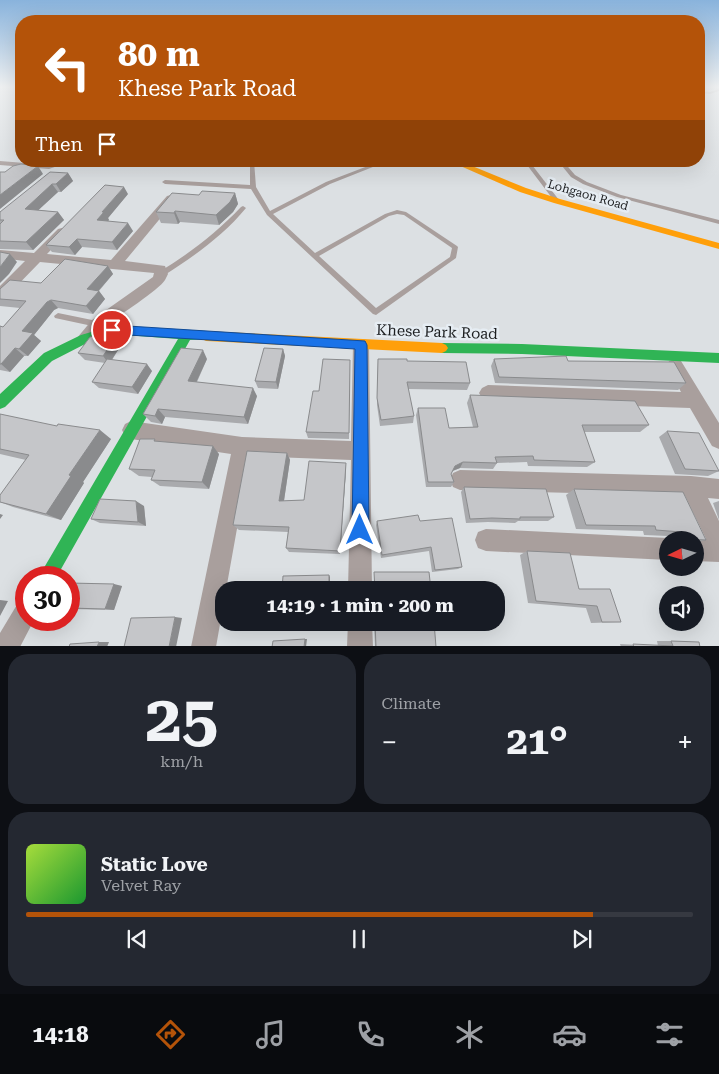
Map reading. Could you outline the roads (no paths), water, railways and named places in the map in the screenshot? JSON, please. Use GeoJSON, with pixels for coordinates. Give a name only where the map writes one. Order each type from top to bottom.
{"type":"FeatureCollection","features":[{"type":"Feature","properties":{"kind":"street","name":"Lohgaon Road"},"geometry":{"type":"LineString","coordinates":[[467,167],[523,190],[557,201],[719,246]]}},
{"type":"Feature","properties":{"kind":"street"},"geometry":{"type":"LineString","coordinates":[[115,264],[172,196]]}},
{"type":"Feature","properties":{"kind":"street"},"geometry":{"type":"LineString","coordinates":[[0,294],[71,224]]}},
{"type":"Feature","properties":{"kind":"street"},"geometry":{"type":"LineString","coordinates":[[0,254],[160,269],[161,274],[158,280],[98,324],[85,338]]}},
{"type":"Feature","properties":{"kind":"street","name":"Khese Park Road"},"geometry":{"type":"LineString","coordinates":[[0,403],[48,357],[85,338],[112,330],[361,345],[719,358]]}},
{"type":"Feature","properties":{"kind":"street"},"geometry":{"type":"LineString","coordinates":[[53,566],[186,334]]}},
{"type":"Feature","properties":{"kind":"street"},"geometry":{"type":"LineString","coordinates":[[360,581],[361,345]]}},
{"type":"Feature","properties":{"kind":"street"},"geometry":{"type":"LineString","coordinates":[[668,355],[719,440]]}},
{"type":"Feature","properties":{"kind":"street"},"geometry":{"type":"LineString","coordinates":[[0,383],[18,386]]}},
{"type":"Feature","properties":{"kind":"street"},"geometry":{"type":"LineString","coordinates":[[488,393],[696,400]]}},
{"type":"Feature","properties":{"kind":"street"},"geometry":{"type":"LineString","coordinates":[[131,430],[242,446],[361,451]]}},
{"type":"Feature","properties":{"kind":"street"},"geometry":{"type":"LineString","coordinates":[[203,646],[242,446]]}},
{"type":"Feature","properties":{"kind":"street"},"geometry":{"type":"LineString","coordinates":[[460,480],[691,486],[719,489]]}},
{"type":"Feature","properties":{"kind":"street"},"geometry":{"type":"LineString","coordinates":[[691,486],[719,544]]}},
{"type":"Feature","properties":{"kind":"street"},"geometry":{"type":"LineString","coordinates":[[486,540],[659,549]]}},
{"type":"Feature","properties":{"kind":"street"},"geometry":{"type":"LineString","coordinates":[[704,550],[719,551]]}},
{"type":"Feature","properties":{"kind":"street"},"geometry":{"type":"LineString","coordinates":[[6,646],[15,630]]}},
{"type":"Feature","properties":{"kind":"street"},"geometry":{"type":"LineString","coordinates":[[360,631],[360,646]]}},
{"type":"Feature","properties":{"kind":"lane"},"geometry":{"type":"LineString","coordinates":[[0,162],[15,164]]}},
{"type":"Feature","properties":{"kind":"lane"},"geometry":{"type":"LineString","coordinates":[[252,167],[253,187],[269,214],[376,312],[453,258],[456,253],[456,247],[406,214],[397,212],[387,215],[316,256]]}},
{"type":"Feature","properties":{"kind":"lane"},"geometry":{"type":"LineString","coordinates":[[269,214],[328,184],[371,167]]}},
{"type":"Feature","properties":{"kind":"lane"},"geometry":{"type":"LineString","coordinates":[[531,167],[557,201]]}},
{"type":"Feature","properties":{"kind":"lane"},"geometry":{"type":"LineString","coordinates":[[565,167],[573,176],[585,183],[618,196],[719,222]]}},
{"type":"Feature","properties":{"kind":"lane"},"geometry":{"type":"LineString","coordinates":[[165,182],[253,187]]}},
{"type":"Feature","properties":{"kind":"lane"},"geometry":{"type":"LineString","coordinates":[[161,274],[207,244],[243,208]]}},
{"type":"Feature","properties":{"kind":"lane"},"geometry":{"type":"LineString","coordinates":[[58,316],[98,324]]}}]}
